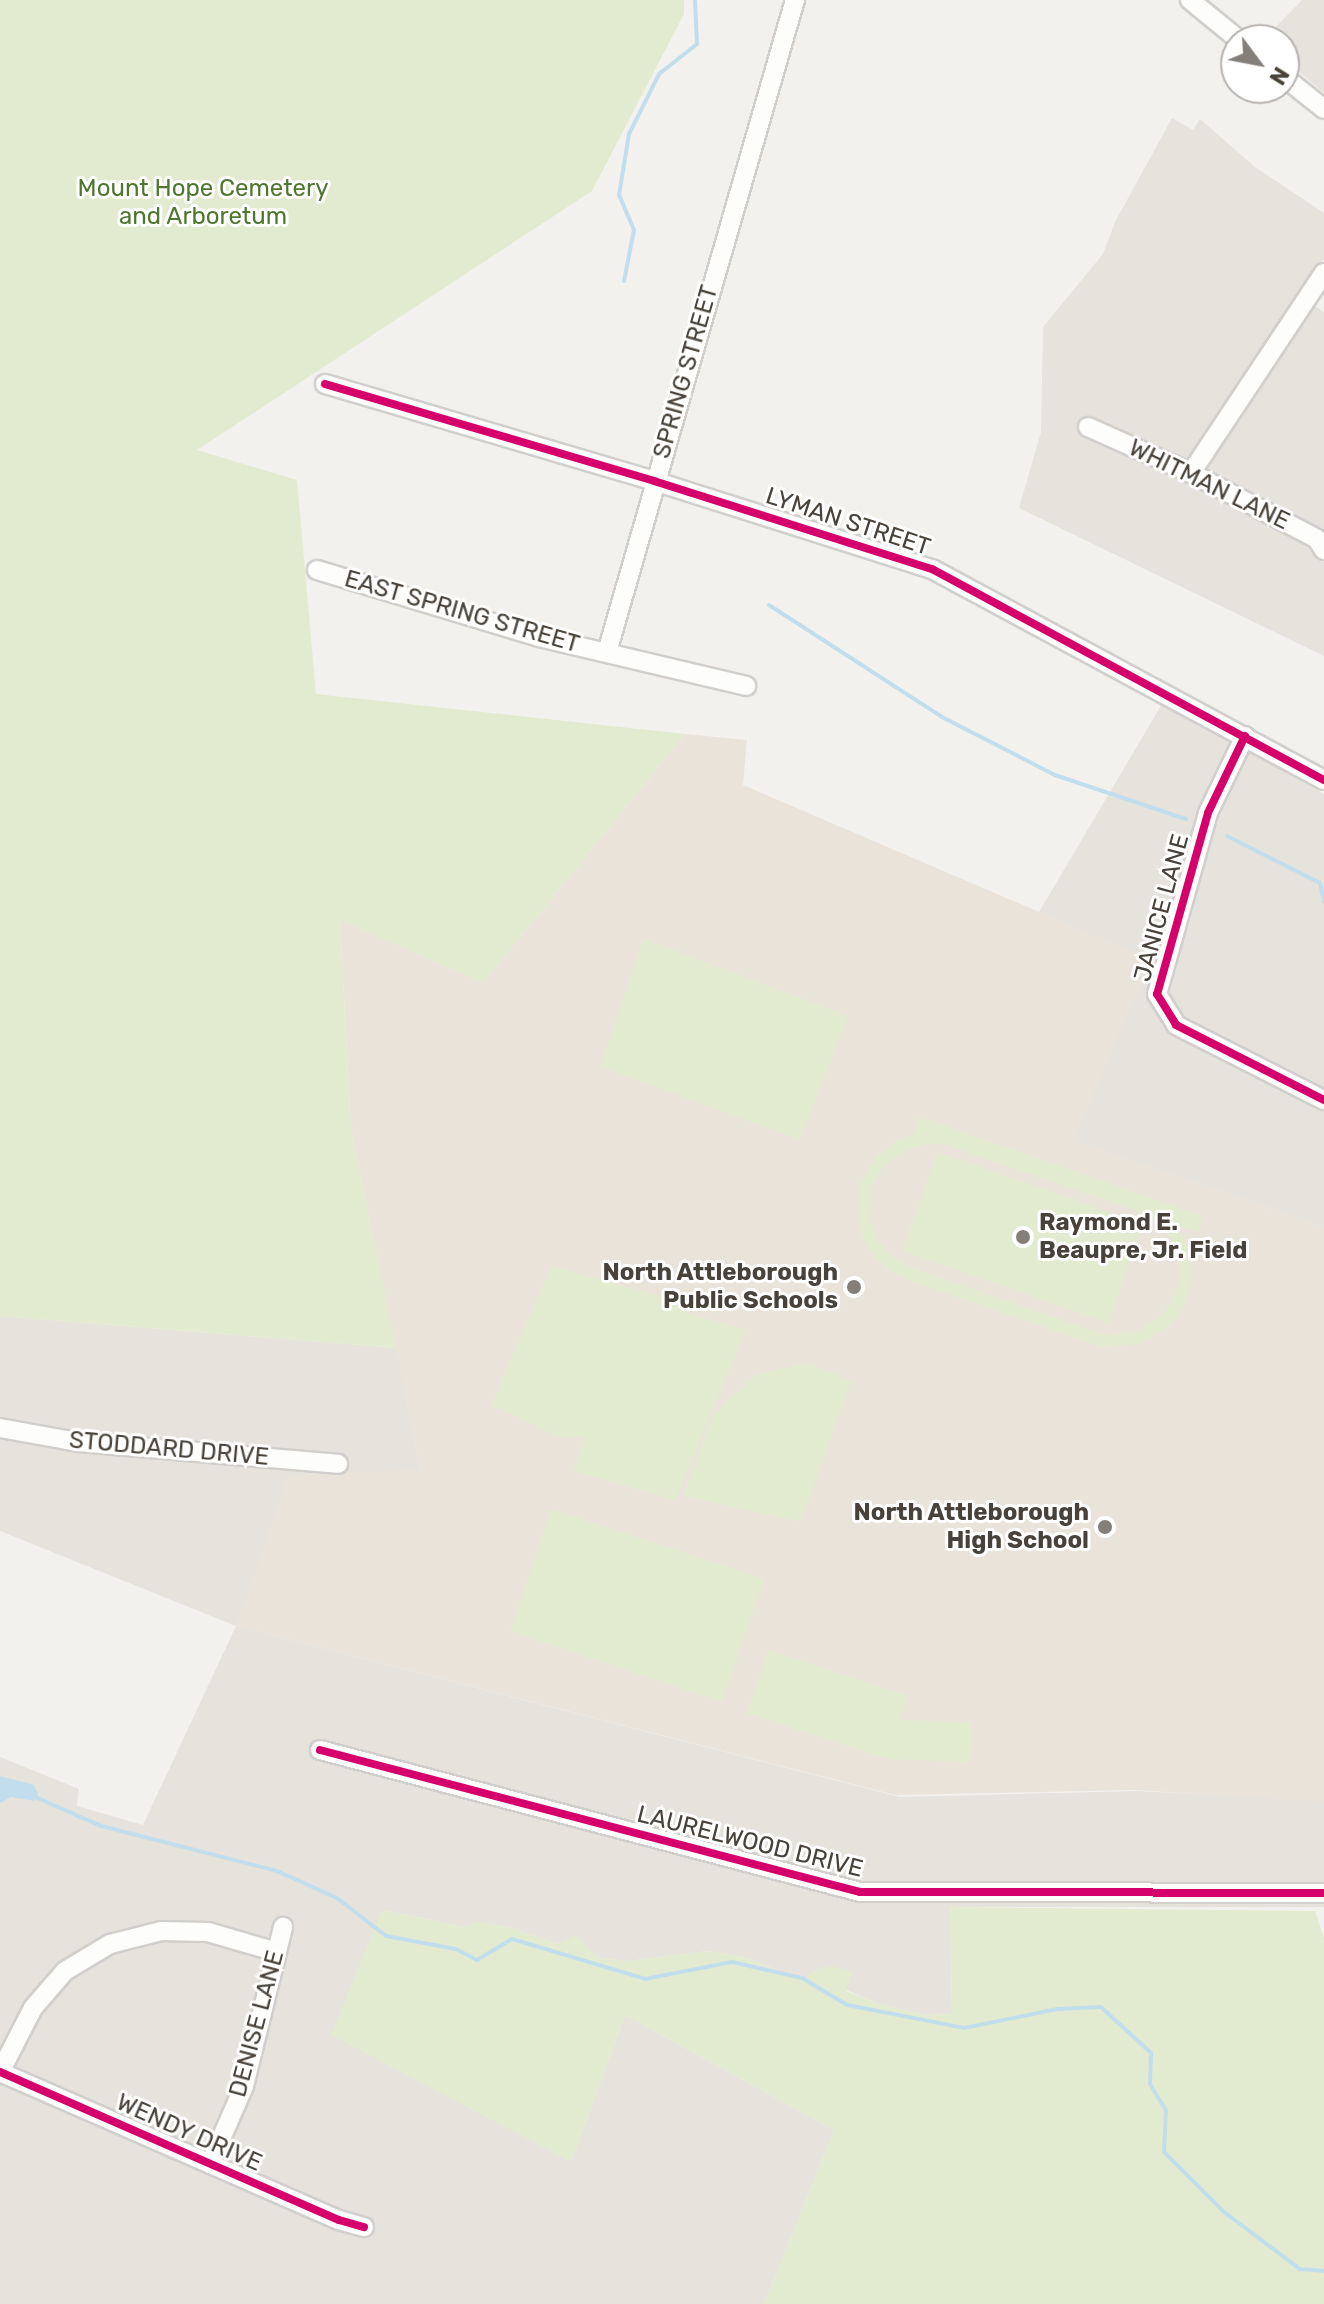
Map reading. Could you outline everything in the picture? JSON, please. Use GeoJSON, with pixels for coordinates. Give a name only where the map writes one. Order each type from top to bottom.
{"type":"FeatureCollection","features":[{"type":"Feature","properties":{"kind":"street","name":"SPRING STREET"},"geometry":{"type":"LineString","coordinates":[[607,652],[795,0]]}},
{"type":"Feature","properties":{"kind":"street"},"geometry":{"type":"LineString","coordinates":[[1190,0],[1220,24]]}},
{"type":"Feature","properties":{"kind":"street"},"geometry":{"type":"LineString","coordinates":[[1300,88],[1322,103]]}},
{"type":"Feature","properties":{"kind":"street"},"geometry":{"type":"LineString","coordinates":[[1191,473],[1324,273]]}},
{"type":"Feature","properties":{"kind":"street","name":"LYMAN STREET"},"geometry":{"type":"LineString","coordinates":[[325,384],[654,481],[932,569],[1324,780]]}},
{"type":"Feature","properties":{"kind":"street","name":"WHITMAN LANE"},"geometry":{"type":"LineString","coordinates":[[1088,427],[1191,473],[1317,539],[1324,550]]}},
{"type":"Feature","properties":{"kind":"street","name":"EAST SPRING STREET"},"geometry":{"type":"LineString","coordinates":[[317,570],[539,637],[607,652]]}},
{"type":"Feature","properties":{"kind":"street"},"geometry":{"type":"LineString","coordinates":[[607,652],[746,686]]}},
{"type":"Feature","properties":{"kind":"street","name":"JANICE LANE"},"geometry":{"type":"LineString","coordinates":[[1245,736],[1208,813],[1157,994],[1176,1025],[1324,1100]]}},
{"type":"Feature","properties":{"kind":"street","name":"STODDARD DRIVE"},"geometry":{"type":"LineString","coordinates":[[0,1428],[78,1442],[338,1464]]}},
{"type":"Feature","properties":{"kind":"street","name":"LAURELWOOD DRIVE"},"geometry":{"type":"LineString","coordinates":[[320,1750],[860,1892],[1324,1893]]}},
{"type":"Feature","properties":{"kind":"street","name":"DENISE LANE"},"geometry":{"type":"LineString","coordinates":[[210,2164],[244,2086],[283,1927]]}},
{"type":"Feature","properties":{"kind":"street"},"geometry":{"type":"LineString","coordinates":[[0,2072],[33,2008],[65,1971],[110,1944],[161,1931],[208,1932],[277,1952]]}},
{"type":"Feature","properties":{"kind":"street","name":"WENDY DRIVE"},"geometry":{"type":"LineString","coordinates":[[0,2072],[339,2220],[364,2227]]}},
{"type":"Feature","properties":{"kind":"shaded area"},"geometry":{"type":"Polygon","coordinates":[[[1302,0],[1324,0],[1324,93],[1300,73],[1300,24],[1279,24],[1302,0]]]}},
{"type":"Feature","properties":{"kind":"shaded area"},"geometry":{"type":"Polygon","coordinates":[[[1172,118],[1193,130],[1200,119],[1255,167],[1324,213],[1324,259],[1299,296],[1324,312],[1324,656],[1019,508],[1041,432],[1043,327],[1103,254],[1115,222],[1172,118]]]}},
{"type":"Feature","properties":{"kind":"shaded area"},"geometry":{"type":"Polygon","coordinates":[[[1162,704],[1324,794],[1324,1227],[1073,1140],[1150,960],[1039,912],[1162,704]]]}},
{"type":"Feature","properties":{"kind":"shaded area","name":"North Attleborough Public Schools"},"geometry":{"type":"Polygon","coordinates":[[[685,734],[747,740],[743,785],[1151,960],[1074,1140],[1324,1227],[1324,1802],[1135,1790],[895,1795],[236,1626],[288,1475],[420,1469],[351,1129],[340,919],[483,983],[685,734]]]}},
{"type":"Feature","properties":{"kind":"shaded area"},"geometry":{"type":"Polygon","coordinates":[[[0,1316],[396,1348],[420,1469],[237,1626],[900,1797],[1137,1791],[1324,1800],[1324,1907],[950,1907],[952,2014],[927,2015],[882,2005],[846,1990],[821,1967],[803,1980],[745,1957],[707,1951],[627,1961],[596,1957],[511,1928],[479,1922],[464,1927],[383,1910],[571,2162],[625,2015],[834,2130],[764,2304],[0,2304],[0,1757],[79,1789],[77,1806],[143,1825],[236,1626],[0,1531],[0,1316]]]}},
{"type":"Feature","properties":{"kind":"green space","name":"Mount Hope Cemetery and Arboretum"},"geometry":{"type":"Polygon","coordinates":[[[0,0],[684,0],[684,14],[592,191],[197,450],[297,480],[316,694],[685,734],[483,983],[340,920],[351,1129],[396,1348],[0,1316],[0,0]]]}},
{"type":"Feature","properties":{"kind":"green space"},"geometry":{"type":"Polygon","coordinates":[[[643,939],[848,1016],[800,1140],[600,1066],[643,939]]]}},
{"type":"Feature","properties":{"kind":"green space"},"geometry":{"type":"Polygon","coordinates":[[[919,1117],[1203,1216],[1197,1232],[1178,1226],[1190,1253],[1192,1278],[1186,1303],[1172,1324],[1140,1344],[1102,1347],[907,1280],[885,1268],[868,1249],[858,1226],[858,1188],[877,1155],[897,1140],[913,1134],[919,1117]],[[943,1144],[921,1145],[900,1153],[883,1167],[872,1186],[870,1220],[878,1240],[892,1257],[912,1268],[1105,1335],[1138,1331],[1165,1312],[1179,1282],[1179,1259],[1171,1239],[1156,1222],[1137,1211],[943,1144]]]}},
{"type":"Feature","properties":{"kind":"green space","name":"Raymond E. Beaupre, Jr. Field"},"geometry":{"type":"Polygon","coordinates":[[[937,1152],[1143,1224],[1109,1323],[902,1251],[937,1152]]]}},
{"type":"Feature","properties":{"kind":"green space"},"geometry":{"type":"Polygon","coordinates":[[[551,1266],[691,1305],[689,1314],[746,1330],[675,1500],[573,1471],[585,1437],[559,1437],[491,1405],[551,1266]]]}},
{"type":"Feature","properties":{"kind":"green space"},"geometry":{"type":"Polygon","coordinates":[[[808,1363],[851,1381],[801,1522],[683,1496],[713,1415],[756,1375],[808,1363]]]}},
{"type":"Feature","properties":{"kind":"green space"},"geometry":{"type":"Polygon","coordinates":[[[551,1509],[764,1579],[722,1702],[510,1631],[551,1509]]]}},
{"type":"Feature","properties":{"kind":"green space"},"geometry":{"type":"Polygon","coordinates":[[[768,1650],[908,1696],[900,1720],[972,1722],[970,1762],[887,1759],[747,1713],[768,1650]]]}},
{"type":"Feature","properties":{"kind":"green space"},"geometry":{"type":"Polygon","coordinates":[[[950,1907],[1315,1911],[1324,1938],[1324,2304],[764,2304],[834,2130],[625,2015],[571,2162],[331,2035],[382,1910],[464,1927],[479,1922],[511,1928],[558,1944],[576,1935],[596,1957],[627,1961],[707,1951],[745,1957],[803,1980],[821,1967],[837,1967],[852,1972],[846,1991],[882,2005],[927,2015],[952,2014],[950,1907]]]}},
{"type":"Feature","properties":{"kind":"water"},"geometry":{"type":"Polygon","coordinates":[[[0,1776],[34,1785],[38,1794],[35,1801],[11,1797],[0,1803],[0,1776]]]}},
{"type":"Feature","properties":{"kind":"waterway"},"geometry":{"type":"LineString","coordinates":[[624,281],[634,230],[619,195],[629,134],[659,74],[697,44],[695,0]]}},
{"type":"Feature","properties":{"kind":"waterway"},"geometry":{"type":"LineString","coordinates":[[769,605],[942,717],[1055,775],[1186,819]]}},
{"type":"Feature","properties":{"kind":"waterway"},"geometry":{"type":"LineString","coordinates":[[1227,836],[1320,883],[1324,902]]}},
{"type":"Feature","properties":{"kind":"waterway"},"geometry":{"type":"LineString","coordinates":[[33,1796],[101,1826],[277,1871],[337,1898],[386,1936],[456,1949],[477,1960],[512,1939],[645,1979],[732,1962],[802,1978],[847,2005],[964,2028],[1057,2009],[1101,2007],[1151,2053],[1150,2084],[1166,2111],[1164,2152],[1224,2212],[1300,2269],[1324,2271]]}},
{"type":"Feature","properties":{"kind":"cycle path"},"geometry":{"type":"LineString","coordinates":[[325,384],[654,481],[932,569],[1324,780]]}},
{"type":"Feature","properties":{"kind":"cycle path"},"geometry":{"type":"LineString","coordinates":[[1245,736],[1208,813],[1157,994],[1176,1025],[1324,1100]]}},
{"type":"Feature","properties":{"kind":"cycle path"},"geometry":{"type":"LineString","coordinates":[[320,1750],[860,1892],[1324,1893]]}},
{"type":"Feature","properties":{"kind":"cycle path"},"geometry":{"type":"LineString","coordinates":[[0,2072],[339,2220],[364,2227]]}},
{"type":"Feature","properties":{"kind":"place","name":"Raymond E. Beaupre, Jr. Field"},"geometry":{"type":"Point","coordinates":[1023,1237]}},
{"type":"Feature","properties":{"kind":"place","name":"North Attleborough Public Schools"},"geometry":{"type":"Point","coordinates":[854,1287]}},
{"type":"Feature","properties":{"kind":"place","name":"North Attleborough High School"},"geometry":{"type":"Point","coordinates":[1105,1527]}}]}
